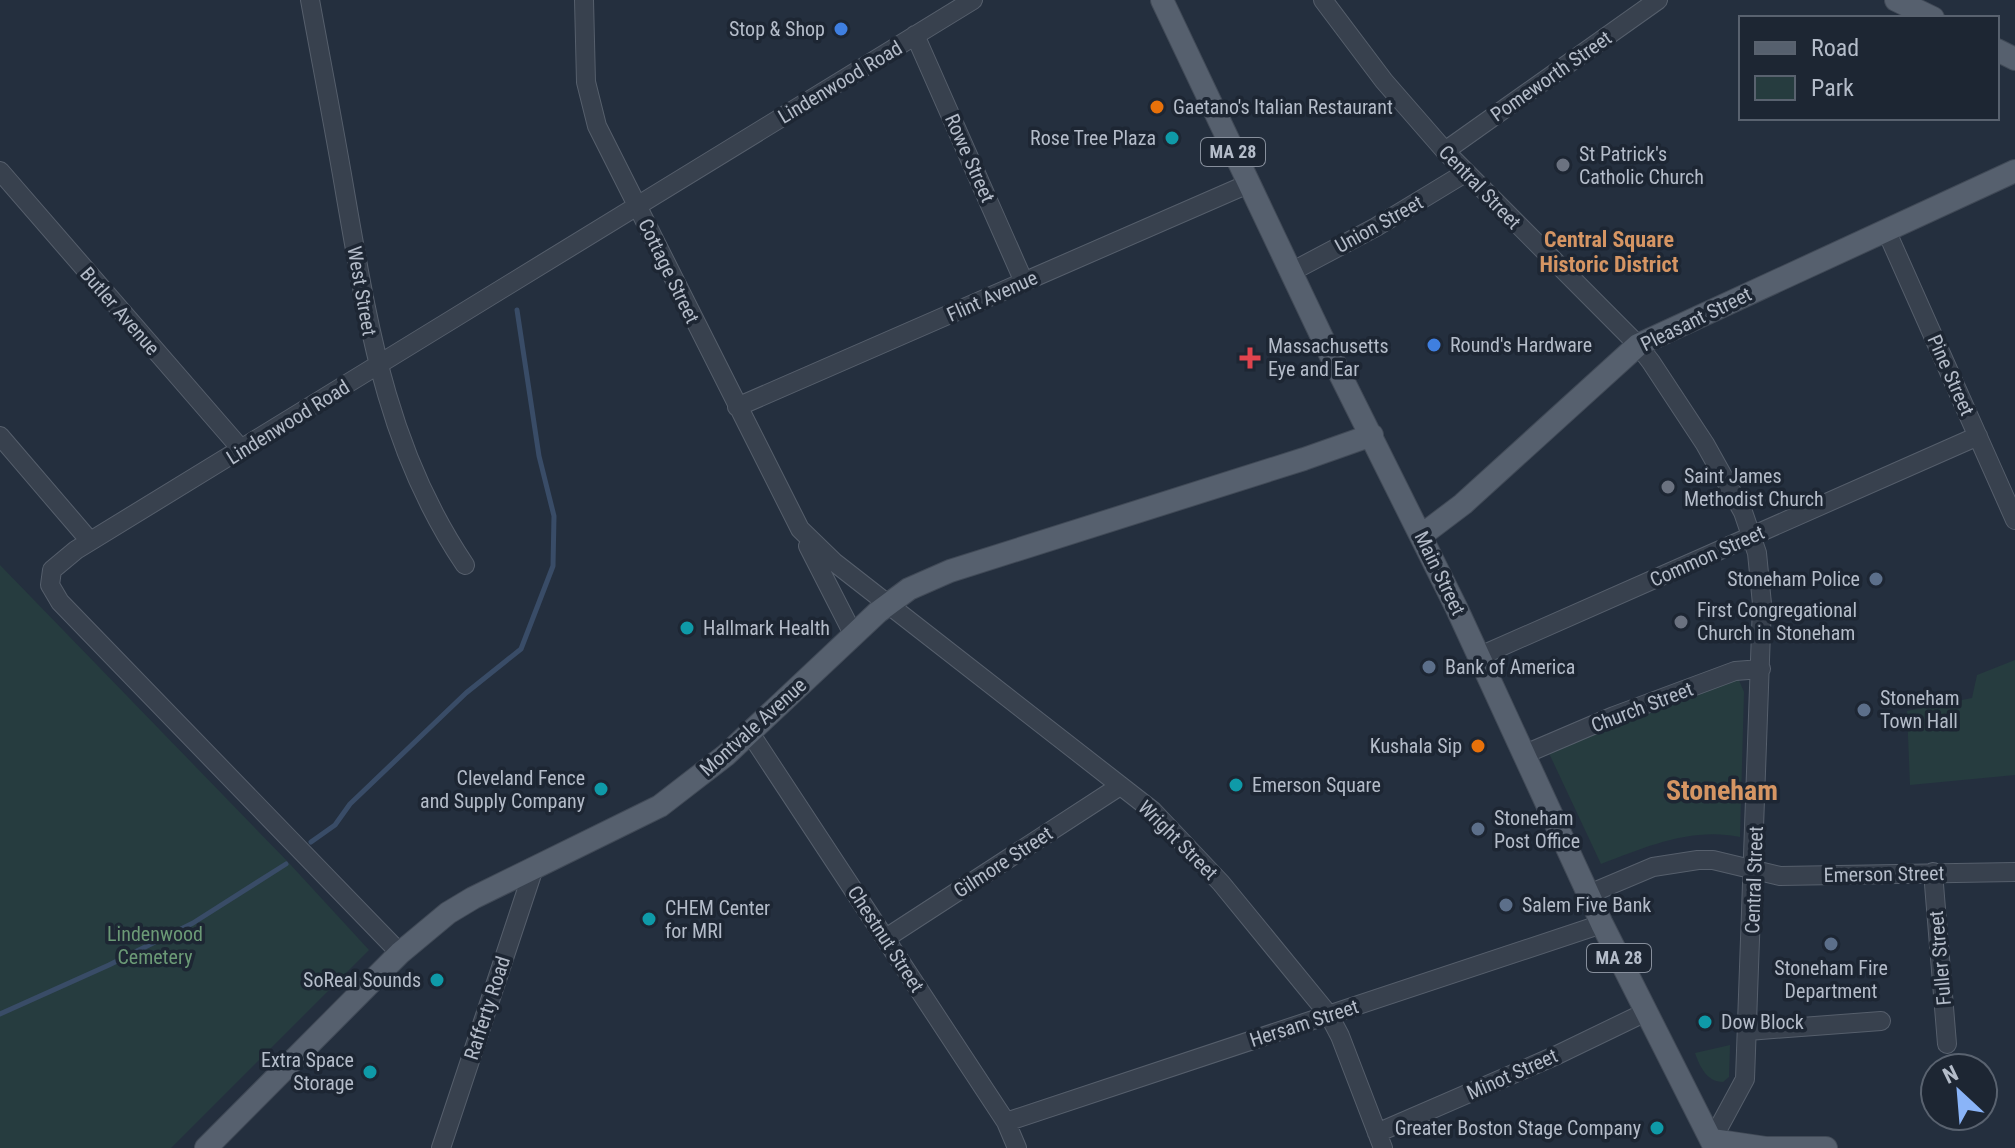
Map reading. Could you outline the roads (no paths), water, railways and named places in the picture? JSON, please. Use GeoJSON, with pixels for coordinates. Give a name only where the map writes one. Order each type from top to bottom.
{"type":"FeatureCollection","features":[{"type":"Feature","properties":{"kind":"main road","name":"Main Street"},"geometry":{"type":"LineString","coordinates":[[1162,0],[1248,184],[1480,656],[1602,924],[1714,1144]]}},
{"type":"Feature","properties":{"kind":"main road"},"geometry":{"type":"LineString","coordinates":[[1896,0],[1929,16]]}},
{"type":"Feature","properties":{"kind":"main road","name":"Pleasant Street"},"geometry":{"type":"LineString","coordinates":[[1422,535],[1463,504],[1638,345],[2015,171]]}},
{"type":"Feature","properties":{"kind":"main road","name":"Montvale Avenue"},"geometry":{"type":"LineString","coordinates":[[206,1148],[400,953],[448,913],[651,812],[718,762],[853,634],[888,603],[917,585],[950,571],[1372,435]]}},
{"type":"Feature","properties":{"kind":"main road"},"geometry":{"type":"LineString","coordinates":[[1714,1144],[1826,1148]]}},
{"type":"Feature","properties":{"kind":"street","name":"West Street"},"geometry":{"type":"LineString","coordinates":[[310,0],[377,367],[417,481],[433,515],[465,565]]}},
{"type":"Feature","properties":{"kind":"street","name":"Cottage Street"},"geometry":{"type":"LineString","coordinates":[[584,0],[586,82],[591,107],[607,151],[853,634]]}},
{"type":"Feature","properties":{"kind":"street","name":"Lindenwood Road"},"geometry":{"type":"LineString","coordinates":[[400,953],[56,598],[49,582],[52,570],[62,559],[90,541],[973,0]]}},
{"type":"Feature","properties":{"kind":"street","name":"Central Street"},"geometry":{"type":"LineString","coordinates":[[1323,0],[1384,81],[1465,173],[1638,345],[1716,461],[1752,536],[1761,588],[1761,669],[1745,1082],[1714,1144]]}},
{"type":"Feature","properties":{"kind":"street","name":"Pomeworth Street"},"geometry":{"type":"LineString","coordinates":[[1445,151],[1658,0]]}},
{"type":"Feature","properties":{"kind":"street","name":"Rowe Street"},"geometry":{"type":"LineString","coordinates":[[915,35],[1024,282]]}},
{"type":"Feature","properties":{"kind":"street","name":"Butler Avenue"},"geometry":{"type":"LineString","coordinates":[[0,171],[242,450]]}},
{"type":"Feature","properties":{"kind":"street","name":"Union Street"},"geometry":{"type":"LineString","coordinates":[[1291,272],[1376,227],[1465,173]]}},
{"type":"Feature","properties":{"kind":"street","name":"Flint Avenue"},"geometry":{"type":"LineString","coordinates":[[737,407],[1248,184]]}},
{"type":"Feature","properties":{"kind":"street","name":"Pine Street"},"geometry":{"type":"LineString","coordinates":[[1886,230],[2015,520]]}},
{"type":"Feature","properties":{"kind":"street"},"geometry":{"type":"LineString","coordinates":[[0,436],[90,541]]}},
{"type":"Feature","properties":{"kind":"street","name":"Common Street"},"geometry":{"type":"LineString","coordinates":[[1480,656],[1978,436]]}},
{"type":"Feature","properties":{"kind":"street","name":"Cottage Street"},"geometry":{"type":"LineString","coordinates":[[800,529],[834,562],[888,603]]}},
{"type":"Feature","properties":{"kind":"street","name":"Wright Street"},"geometry":{"type":"LineString","coordinates":[[888,603],[1153,811],[1221,883],[1329,1015],[1380,1141]]}},
{"type":"Feature","properties":{"kind":"street","name":"Church Street"},"geometry":{"type":"LineString","coordinates":[[1525,754],[1614,716],[1735,671],[1761,669]]}},
{"type":"Feature","properties":{"kind":"street","name":"Chestnut Street"},"geometry":{"type":"LineString","coordinates":[[750,733],[1006,1122],[1017,1148]]}},
{"type":"Feature","properties":{"kind":"street","name":"Gilmore Street"},"geometry":{"type":"LineString","coordinates":[[886,938],[1120,786]]}},
{"type":"Feature","properties":{"kind":"street","name":"Emerson Street"},"geometry":{"type":"LineString","coordinates":[[1589,894],[1641,871],[1668,863],[1713,860],[1780,876],[2015,872]]}},
{"type":"Feature","properties":{"kind":"street","name":"Rafferty Road"},"geometry":{"type":"LineString","coordinates":[[441,1148],[534,868]]}},
{"type":"Feature","properties":{"kind":"street","name":"Fuller Street"},"geometry":{"type":"LineString","coordinates":[[1933,872],[1947,1044]]}},
{"type":"Feature","properties":{"kind":"street","name":"Hersam Street"},"geometry":{"type":"LineString","coordinates":[[1006,1122],[1602,924]]}},
{"type":"Feature","properties":{"kind":"street","name":"Minot Street"},"geometry":{"type":"LineString","coordinates":[[1380,1141],[1646,1012]]}},
{"type":"Feature","properties":{"kind":"street"},"geometry":{"type":"LineString","coordinates":[[1748,1031],[1881,1021]]}},
{"type":"Feature","properties":{"kind":"waterway"},"geometry":{"type":"LineString","coordinates":[[311,842],[335,825],[350,804],[466,693],[521,649],[553,566],[554,516],[539,456],[517,310]]}},
{"type":"Feature","properties":{"kind":"waterway"},"geometry":{"type":"LineString","coordinates":[[0,1014],[193,923],[286,864]]}},
{"type":"Feature","properties":{"kind":"place","name":"Stop & Shop"},"geometry":{"type":"Point","coordinates":[841,29]}},
{"type":"Feature","properties":{"kind":"place","name":"Gaetano's Italian Restaurant"},"geometry":{"type":"Point","coordinates":[1157,107]}},
{"type":"Feature","properties":{"kind":"place","name":"Rose Tree Plaza"},"geometry":{"type":"Point","coordinates":[1172,138]}},
{"type":"Feature","properties":{"kind":"place","name":"St Patrick's Catholic Church"},"geometry":{"type":"Point","coordinates":[1563,165]}},
{"type":"Feature","properties":{"kind":"place","name":"Round's Hardware"},"geometry":{"type":"Point","coordinates":[1434,345]}},
{"type":"Feature","properties":{"kind":"place","name":"Massachusetts Eye and Ear"},"geometry":{"type":"Point","coordinates":[1250,358]}},
{"type":"Feature","properties":{"kind":"place","name":"Saint James Methodist Church"},"geometry":{"type":"Point","coordinates":[1668,487]}},
{"type":"Feature","properties":{"kind":"place","name":"Stoneham Police"},"geometry":{"type":"Point","coordinates":[1876,579]}},
{"type":"Feature","properties":{"kind":"place","name":"First Congregational Church in Stoneham"},"geometry":{"type":"Point","coordinates":[1681,622]}},
{"type":"Feature","properties":{"kind":"place","name":"Hallmark Health"},"geometry":{"type":"Point","coordinates":[687,628]}},
{"type":"Feature","properties":{"kind":"place","name":"Bank of America"},"geometry":{"type":"Point","coordinates":[1429,667]}},
{"type":"Feature","properties":{"kind":"place","name":"Stoneham Town Hall"},"geometry":{"type":"Point","coordinates":[1864,710]}},
{"type":"Feature","properties":{"kind":"place","name":"Kushala Sip"},"geometry":{"type":"Point","coordinates":[1478,746]}},
{"type":"Feature","properties":{"kind":"place","name":"Emerson Square"},"geometry":{"type":"Point","coordinates":[1236,785]}},
{"type":"Feature","properties":{"kind":"place","name":"Cleveland Fence and Supply Company"},"geometry":{"type":"Point","coordinates":[601,789]}},
{"type":"Feature","properties":{"kind":"place","name":"Stoneham Post Office"},"geometry":{"type":"Point","coordinates":[1478,829]}},
{"type":"Feature","properties":{"kind":"place","name":"Salem Five Bank"},"geometry":{"type":"Point","coordinates":[1506,905]}},
{"type":"Feature","properties":{"kind":"place","name":"CHEM Center for MRI"},"geometry":{"type":"Point","coordinates":[649,919]}},
{"type":"Feature","properties":{"kind":"place","name":"Stoneham Fire Department"},"geometry":{"type":"Point","coordinates":[1831,944]}},
{"type":"Feature","properties":{"kind":"place","name":"SoReal Sounds"},"geometry":{"type":"Point","coordinates":[437,980]}},
{"type":"Feature","properties":{"kind":"place","name":"Dow Block"},"geometry":{"type":"Point","coordinates":[1705,1022]}},
{"type":"Feature","properties":{"kind":"place","name":"Extra Space Storage"},"geometry":{"type":"Point","coordinates":[370,1072]}},
{"type":"Feature","properties":{"kind":"place","name":"Greater Boston Stage Company"},"geometry":{"type":"Point","coordinates":[1657,1128]}},
{"type":"Feature","properties":{"kind":"district","name":"Central Square Historic District"},"geometry":{"type":"Point","coordinates":[1609,252]}},
{"type":"Feature","properties":{"kind":"district","name":"Stoneham"},"geometry":{"type":"Point","coordinates":[1722,790]}},
{"type":"Feature","properties":{"kind":"park label","name":"Lindenwood Cemetery"},"geometry":{"type":"Point","coordinates":[155,946]}}]}
